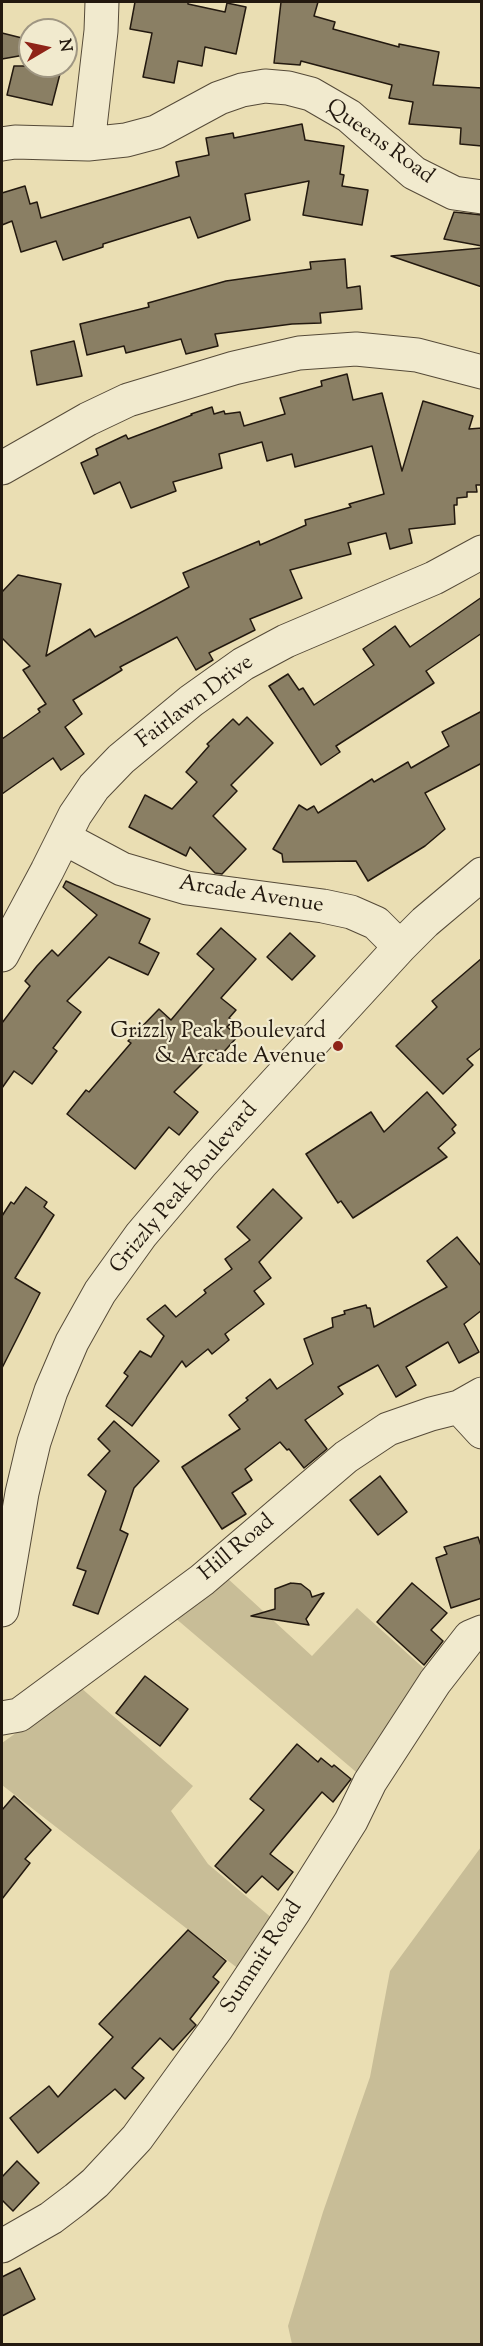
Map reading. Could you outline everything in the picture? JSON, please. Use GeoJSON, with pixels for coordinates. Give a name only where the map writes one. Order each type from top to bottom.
{"type":"FeatureCollection","features":[{"type":"Feature","properties":{"kind":"street"},"geometry":{"type":"LineString","coordinates":[[88,144],[101,31],[102,2]]}},
{"type":"Feature","properties":{"kind":"street","name":"Queens Road"},"geometry":{"type":"LineString","coordinates":[[2,144],[15,142],[88,144],[126,140],[156,132],[219,98],[242,90],[265,86],[288,88],[311,94],[349,116],[414,173],[454,194],[482,197]]}},
{"type":"Feature","properties":{"kind":"street"},"geometry":{"type":"LineString","coordinates":[[2,468],[88,419],[128,400],[234,368],[299,353],[356,349],[407,354],[482,372]]}},
{"type":"Feature","properties":{"kind":"street","name":"Fairlawn Drive"},"geometry":{"type":"LineString","coordinates":[[2,955],[75,815],[94,787],[121,759],[191,701],[243,664],[286,641],[434,578],[482,552]]}},
{"type":"Feature","properties":{"kind":"street","name":"Arcade Avenue"},"geometry":{"type":"LineString","coordinates":[[64,838],[122,869],[187,888],[323,906],[351,912],[376,923],[400,947]]}},
{"type":"Feature","properties":{"kind":"street","name":"Grizzly Peak Boulevard"},"geometry":{"type":"LineString","coordinates":[[2,1610],[22,1493],[34,1442],[51,1391],[72,1342],[100,1292],[141,1235],[202,1163],[400,947],[434,914],[482,874]]}},
{"type":"Feature","properties":{"kind":"street"},"geometry":{"type":"LineString","coordinates":[[470,1400],[482,1432]]}},
{"type":"Feature","properties":{"kind":"street","name":"Hill Road"},"geometry":{"type":"LineString","coordinates":[[2,1718],[19,1715],[202,1580],[346,1457],[388,1429],[470,1400]]}},
{"type":"Feature","properties":{"kind":"street","name":"Summit Road"},"geometry":{"type":"LineString","coordinates":[[2,2246],[51,2218],[76,2199],[95,2183],[137,2138],[216,2029],[295,1910],[351,1821],[370,1782],[435,1682],[470,1637],[482,1632]]}},
{"type":"Feature","properties":{"kind":"shaded area"},"geometry":{"type":"Polygon","coordinates":[[[226,1577],[312,1656],[357,1608],[429,1673],[362,1777],[174,1617],[226,1577]]]}},
{"type":"Feature","properties":{"kind":"shaded area"},"geometry":{"type":"Polygon","coordinates":[[[80,1687],[193,1786],[171,1811],[208,1864],[273,1919],[240,1970],[2,1785],[2,1743],[80,1687]]]}},
{"type":"Feature","properties":{"kind":"shaded area"},"geometry":{"type":"Polygon","coordinates":[[[481,1847],[481,2344],[292,2344],[288,2326],[323,2212],[370,2077],[390,1971],[481,1847]]]}},
{"type":"Feature","properties":{"kind":"building"},"geometry":{"type":"Polygon","coordinates":[[[135,2],[188,2],[188,4],[225,12],[227,3],[246,7],[236,54],[205,47],[202,66],[178,61],[174,83],[143,77],[152,33],[130,29],[135,2]]]}},
{"type":"Feature","properties":{"kind":"building"},"geometry":{"type":"Polygon","coordinates":[[[281,2],[318,2],[314,16],[335,22],[333,29],[399,47],[399,44],[439,52],[433,85],[482,88],[482,146],[460,144],[461,128],[409,124],[413,102],[389,98],[392,85],[301,61],[300,65],[274,63],[281,2]]]}},
{"type":"Feature","properties":{"kind":"building"},"geometry":{"type":"Polygon","coordinates":[[[2,33],[18,37],[18,56],[2,59],[2,33]]]}},
{"type":"Feature","properties":{"kind":"building"},"geometry":{"type":"Polygon","coordinates":[[[14,66],[18,66],[18,78],[59,78],[52,105],[7,95],[14,66]]]}},
{"type":"Feature","properties":{"kind":"building"},"geometry":{"type":"Polygon","coordinates":[[[302,124],[305,140],[344,146],[340,174],[344,175],[342,186],[368,190],[362,225],[303,215],[309,181],[245,194],[250,220],[198,238],[190,217],[103,244],[103,247],[63,260],[56,241],[21,252],[12,221],[2,225],[2,193],[25,186],[30,204],[37,202],[41,218],[179,176],[176,162],[209,155],[206,138],[233,133],[234,138],[302,124]]]}},
{"type":"Feature","properties":{"kind":"building"},"geometry":{"type":"Polygon","coordinates":[[[454,212],[482,215],[482,246],[444,239],[454,212]]]}},
{"type":"Feature","properties":{"kind":"building"},"geometry":{"type":"Polygon","coordinates":[[[482,248],[482,287],[391,256],[482,248]]]}},
{"type":"Feature","properties":{"kind":"building"},"geometry":{"type":"Polygon","coordinates":[[[345,259],[347,288],[360,286],[362,309],[320,313],[321,323],[292,324],[215,334],[218,346],[186,354],[181,339],[126,353],[124,346],[87,355],[80,324],[149,307],[148,303],[226,281],[311,269],[310,262],[345,259]]]}},
{"type":"Feature","properties":{"kind":"building"},"geometry":{"type":"Polygon","coordinates":[[[74,341],[82,376],[37,385],[31,351],[74,341]]]}},
{"type":"Feature","properties":{"kind":"building"},"geometry":{"type":"Polygon","coordinates":[[[347,374],[353,400],[382,393],[402,471],[423,401],[473,416],[469,429],[482,428],[482,485],[476,485],[477,492],[467,492],[467,497],[457,498],[457,505],[454,505],[455,524],[409,529],[412,543],[390,549],[386,533],[348,543],[351,554],[290,570],[302,598],[250,619],[255,630],[209,653],[213,660],[196,670],[177,637],[120,667],[122,670],[73,700],[82,714],[65,727],[84,754],[61,770],[53,758],[2,794],[2,739],[40,712],[38,709],[46,704],[23,670],[30,666],[2,638],[2,592],[18,575],[61,584],[46,656],[90,629],[95,637],[189,587],[183,573],[259,541],[260,545],[306,525],[305,520],[351,507],[349,504],[384,494],[372,446],[295,467],[292,454],[267,461],[262,442],[219,454],[222,468],[173,482],[176,491],[131,508],[120,482],[94,494],[81,463],[98,455],[96,449],[126,435],[128,439],[212,407],[214,414],[224,411],[225,414],[240,412],[244,426],[285,414],[280,398],[322,386],[321,381],[347,374]]]}},
{"type":"Feature","properties":{"kind":"building"},"geometry":{"type":"Polygon","coordinates":[[[482,597],[482,633],[426,671],[434,683],[336,746],[340,752],[321,765],[269,686],[288,674],[299,690],[303,688],[314,705],[374,665],[363,649],[395,626],[410,647],[482,597]]]}},
{"type":"Feature","properties":{"kind":"building"},"geometry":{"type":"Polygon","coordinates":[[[482,711],[482,763],[425,793],[445,829],[425,846],[368,881],[356,861],[283,862],[282,854],[273,849],[299,805],[307,810],[314,806],[318,813],[372,779],[374,782],[408,762],[411,768],[449,746],[442,732],[482,711]]]}},
{"type":"Feature","properties":{"kind":"building"},"geometry":{"type":"Polygon","coordinates":[[[247,717],[273,743],[231,785],[237,791],[213,816],[246,849],[222,874],[215,873],[190,847],[186,856],[129,827],[145,795],[172,809],[197,782],[186,772],[209,746],[207,744],[233,719],[239,725],[247,717]]]}},
{"type":"Feature","properties":{"kind":"building"},"geometry":{"type":"Polygon","coordinates":[[[66,881],[150,919],[139,943],[159,953],[148,975],[109,957],[67,1001],[81,1012],[53,1048],[57,1051],[32,1084],[14,1071],[2,1088],[2,1023],[30,986],[25,981],[52,950],[58,956],[97,915],[63,887],[66,881]]]}},
{"type":"Feature","properties":{"kind":"building"},"geometry":{"type":"Polygon","coordinates":[[[221,928],[256,959],[221,998],[236,1010],[229,1018],[233,1021],[227,1027],[238,1036],[221,1055],[216,1050],[174,1092],[198,1112],[179,1135],[169,1127],[135,1169],[67,1114],[86,1090],[89,1092],[131,1043],[128,1041],[159,1009],[171,1020],[214,969],[197,954],[221,928]]]}},
{"type":"Feature","properties":{"kind":"building"},"geometry":{"type":"Polygon","coordinates":[[[290,933],[315,956],[292,980],[267,957],[290,933]]]}},
{"type":"Feature","properties":{"kind":"building"},"geometry":{"type":"Polygon","coordinates":[[[482,958],[482,1047],[467,1059],[473,1065],[443,1094],[396,1046],[437,1007],[432,1001],[482,958]]]}},
{"type":"Feature","properties":{"kind":"building"},"geometry":{"type":"Polygon","coordinates":[[[427,1092],[456,1125],[452,1129],[455,1133],[438,1148],[447,1157],[353,1218],[341,1201],[338,1203],[306,1154],[371,1112],[384,1132],[427,1092]]]}},
{"type":"Feature","properties":{"kind":"building"},"geometry":{"type":"Polygon","coordinates":[[[26,1187],[47,1202],[44,1207],[54,1215],[15,1278],[40,1293],[2,1368],[2,1216],[11,1202],[14,1204],[26,1187]]]}},
{"type":"Feature","properties":{"kind":"building"},"geometry":{"type":"Polygon","coordinates":[[[273,1189],[302,1218],[259,1262],[271,1278],[254,1291],[264,1304],[225,1334],[229,1340],[212,1354],[208,1349],[186,1367],[182,1361],[132,1426],[106,1406],[128,1376],[124,1373],[140,1351],[151,1357],[164,1336],[147,1319],[165,1305],[176,1317],[206,1293],[204,1290],[232,1269],[225,1259],[250,1240],[237,1227],[273,1189]]]}},
{"type":"Feature","properties":{"kind":"building"},"geometry":{"type":"Polygon","coordinates":[[[457,1237],[482,1267],[482,1310],[464,1324],[479,1352],[459,1363],[448,1342],[406,1367],[416,1385],[396,1397],[378,1365],[338,1387],[343,1394],[305,1420],[327,1449],[304,1468],[289,1449],[287,1450],[280,1442],[245,1469],[252,1480],[232,1493],[246,1514],[222,1529],[182,1467],[240,1429],[229,1415],[270,1379],[277,1389],[313,1364],[304,1339],[333,1327],[332,1318],[345,1314],[344,1311],[366,1305],[370,1308],[374,1327],[447,1287],[427,1261],[457,1237]]]}},
{"type":"Feature","properties":{"kind":"building"},"geometry":{"type":"Polygon","coordinates":[[[114,1421],[159,1461],[134,1488],[120,1530],[128,1534],[98,1614],[73,1605],[86,1571],[77,1568],[106,1491],[88,1475],[110,1451],[98,1439],[114,1421]]]}},
{"type":"Feature","properties":{"kind":"building"},"geometry":{"type":"Polygon","coordinates":[[[380,1476],[407,1512],[378,1535],[350,1500],[380,1476]]]}},
{"type":"Feature","properties":{"kind":"building"},"geometry":{"type":"Polygon","coordinates":[[[478,1537],[482,1549],[482,1598],[451,1608],[436,1558],[447,1554],[444,1547],[478,1537]]]}},
{"type":"Feature","properties":{"kind":"building"},"geometry":{"type":"Polygon","coordinates":[[[291,1583],[301,1584],[310,1591],[312,1597],[324,1593],[306,1619],[309,1625],[251,1616],[275,1609],[275,1589],[291,1583]]]}},
{"type":"Feature","properties":{"kind":"building"},"geometry":{"type":"Polygon","coordinates":[[[412,1583],[447,1613],[431,1630],[443,1641],[424,1665],[377,1622],[412,1583]]]}},
{"type":"Feature","properties":{"kind":"building"},"geometry":{"type":"Polygon","coordinates":[[[145,1676],[188,1709],[160,1746],[116,1713],[145,1676]]]}},
{"type":"Feature","properties":{"kind":"building"},"geometry":{"type":"Polygon","coordinates":[[[297,1744],[318,1762],[321,1758],[351,1779],[333,1802],[322,1792],[270,1854],[293,1872],[278,1890],[262,1876],[246,1893],[215,1866],[264,1810],[250,1799],[297,1744]]]}},
{"type":"Feature","properties":{"kind":"building"},"geometry":{"type":"Polygon","coordinates":[[[14,1796],[51,1830],[25,1859],[30,1863],[2,1899],[2,1810],[14,1796]]]}},
{"type":"Feature","properties":{"kind":"building"},"geometry":{"type":"Polygon","coordinates":[[[188,1930],[226,1961],[213,1977],[219,1982],[190,2019],[196,2025],[173,2050],[160,2038],[132,2068],[144,2078],[125,2099],[115,2089],[38,2153],[10,2118],[49,2086],[58,2097],[113,2037],[99,2024],[188,1930]]]}},
{"type":"Feature","properties":{"kind":"building"},"geometry":{"type":"Polygon","coordinates":[[[17,2161],[39,2183],[13,2211],[2,2200],[2,2177],[17,2161]]]}},
{"type":"Feature","properties":{"kind":"building"},"geometry":{"type":"Polygon","coordinates":[[[20,2268],[35,2299],[2,2316],[2,2277],[20,2268]]]}},
{"type":"Feature","properties":{"kind":"place","name":"Grizzly Peak Boulevard & Arcade Avenue"},"geometry":{"type":"Point","coordinates":[338,1046]}}]}
